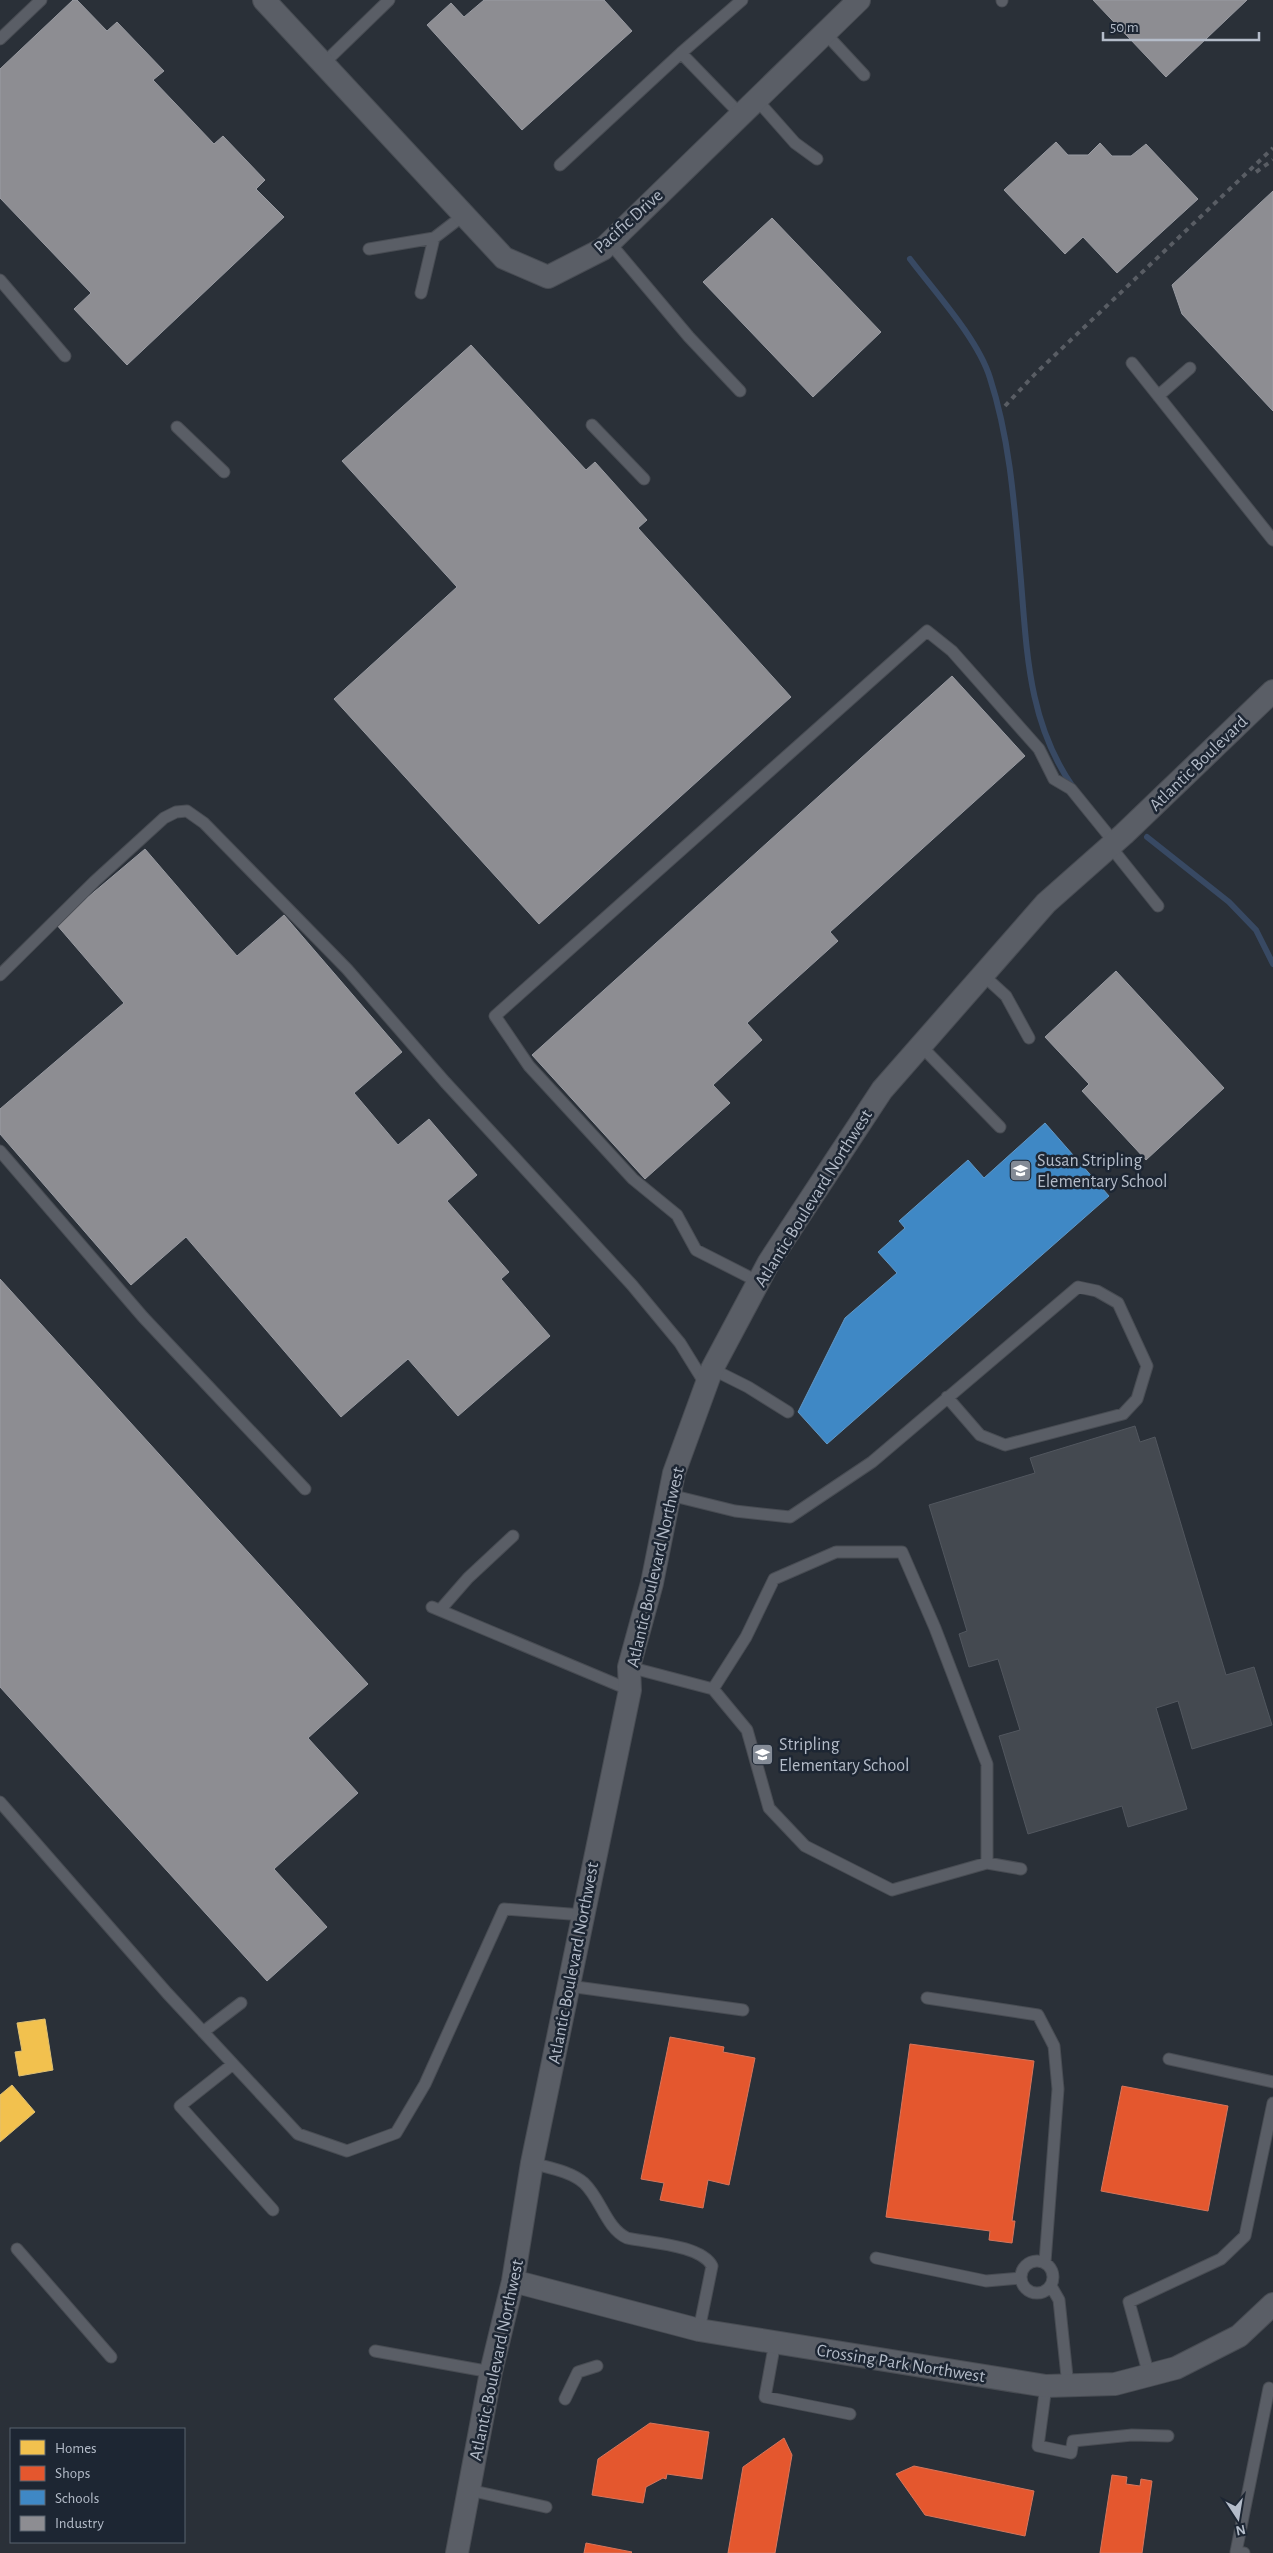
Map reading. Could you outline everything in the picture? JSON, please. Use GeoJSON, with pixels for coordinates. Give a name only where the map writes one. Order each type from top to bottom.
{"type":"FeatureCollection","features":[{"type":"Feature","properties":{"kind":"street","name":"Pacific Drive"},"geometry":{"type":"LineString","coordinates":[[264,0],[504,258],[548,277],[603,249],[859,0]]}},
{"type":"Feature","properties":{"kind":"street","name":"Atlantic Boulevard"},"geometry":{"type":"LineString","coordinates":[[1116,841],[1273,691]]}},
{"type":"Feature","properties":{"kind":"street","name":"Atlantic Boulevard Northwest"},"geometry":{"type":"LineString","coordinates":[[457,2553],[492,2372],[514,2281],[532,2163],[630,1690],[629,1667],[652,1583],[674,1473],[709,1377],[769,1262],[882,1090],[1046,903],[1116,841]]}},
{"type":"Feature","properties":{"kind":"street","name":"Crossing Park Northwest"},"geometry":{"type":"LineString","coordinates":[[514,2281],[699,2330],[1057,2386],[1114,2384],[1176,2368],[1240,2336],[1273,2304]]}},
{"type":"Feature","properties":{"kind":"lane"},"geometry":{"type":"LineString","coordinates":[[0,39],[41,0]]}},
{"type":"Feature","properties":{"kind":"lane"},"geometry":{"type":"LineString","coordinates":[[323,64],[389,0]]}},
{"type":"Feature","properties":{"kind":"lane"},"geometry":{"type":"LineString","coordinates":[[560,165],[742,0]]}},
{"type":"Feature","properties":{"kind":"lane"},"geometry":{"type":"LineString","coordinates":[[825,33],[864,75]]}},
{"type":"Feature","properties":{"kind":"lane"},"geometry":{"type":"LineString","coordinates":[[682,53],[748,107],[817,159]]}},
{"type":"Feature","properties":{"kind":"lane"},"geometry":{"type":"LineString","coordinates":[[369,249],[434,238],[464,215]]}},
{"type":"Feature","properties":{"kind":"lane"},"geometry":{"type":"LineString","coordinates":[[421,293],[434,238]]}},
{"type":"Feature","properties":{"kind":"lane"},"geometry":{"type":"LineString","coordinates":[[609,242],[689,337],[740,391]]}},
{"type":"Feature","properties":{"kind":"lane"},"geometry":{"type":"LineString","coordinates":[[0,280],[65,356]]}},
{"type":"Feature","properties":{"kind":"lane"},"geometry":{"type":"LineString","coordinates":[[1132,364],[1273,540]]}},
{"type":"Feature","properties":{"kind":"lane"},"geometry":{"type":"LineString","coordinates":[[1158,396],[1190,368]]}},
{"type":"Feature","properties":{"kind":"lane"},"geometry":{"type":"LineString","coordinates":[[592,425],[644,478]]}},
{"type":"Feature","properties":{"kind":"lane"},"geometry":{"type":"LineString","coordinates":[[178,426],[224,472]]}},
{"type":"Feature","properties":{"kind":"lane"},"geometry":{"type":"LineString","coordinates":[[759,1282],[696,1250],[677,1215],[633,1179],[529,1066],[495,1016],[927,631],[952,651],[1039,748],[1054,779],[1071,789],[1116,841],[1158,906]]}},
{"type":"Feature","properties":{"kind":"lane"},"geometry":{"type":"LineString","coordinates":[[0,975],[94,881],[164,818],[176,812],[187,811],[204,823],[347,969],[458,1096],[632,1285],[709,1377],[748,1387],[788,1412]]}},
{"type":"Feature","properties":{"kind":"lane"},"geometry":{"type":"LineString","coordinates":[[983,975],[1006,996],[1030,1038]]}},
{"type":"Feature","properties":{"kind":"lane"},"geometry":{"type":"LineString","coordinates":[[920,1046],[1000,1127]]}},
{"type":"Feature","properties":{"kind":"lane"},"geometry":{"type":"LineString","coordinates":[[0,1151],[143,1318],[305,1489]]}},
{"type":"Feature","properties":{"kind":"lane"},"geometry":{"type":"LineString","coordinates":[[670,1496],[735,1511],[790,1517],[872,1462],[947,1397],[1078,1287],[1097,1291],[1118,1303],[1147,1366],[1137,1399],[1123,1414],[1005,1445],[980,1435],[947,1397]]}},
{"type":"Feature","properties":{"kind":"lane"},"geometry":{"type":"LineString","coordinates":[[513,1536],[436,1609],[630,1690]]}},
{"type":"Feature","properties":{"kind":"lane"},"geometry":{"type":"LineString","coordinates":[[712,1689],[746,1637],[774,1579],[836,1552],[902,1552],[935,1628],[986,1764],[987,1863]]}},
{"type":"Feature","properties":{"kind":"lane"},"geometry":{"type":"LineString","coordinates":[[629,1667],[712,1689],[746,1730],[769,1808],[805,1846],[892,1890],[987,1863],[1021,1869]]}},
{"type":"Feature","properties":{"kind":"lane"},"geometry":{"type":"LineString","coordinates":[[0,1802],[203,2032],[298,2134],[347,2151],[396,2133],[425,2084],[504,1909],[583,1915]]}},
{"type":"Feature","properties":{"kind":"lane"},"geometry":{"type":"LineString","coordinates":[[569,1986],[743,2010]]}},
{"type":"Feature","properties":{"kind":"lane"},"geometry":{"type":"LineString","coordinates":[[927,1998],[1038,2016],[1047,2029],[1054,2046],[1058,2089],[1045,2262]]}},
{"type":"Feature","properties":{"kind":"lane"},"geometry":{"type":"LineString","coordinates":[[203,2032],[241,2003]]}},
{"type":"Feature","properties":{"kind":"lane"},"geometry":{"type":"LineString","coordinates":[[1169,2059],[1273,2082]]}},
{"type":"Feature","properties":{"kind":"lane"},"geometry":{"type":"LineString","coordinates":[[233,2064],[180,2106],[273,2210]]}},
{"type":"Feature","properties":{"kind":"lane"},"geometry":{"type":"LineString","coordinates":[[1149,2375],[1129,2302],[1221,2259],[1245,2236],[1273,2103]]}},
{"type":"Feature","properties":{"kind":"lane"},"geometry":{"type":"LineString","coordinates":[[532,2163],[571,2175],[585,2184],[617,2233],[627,2238],[697,2252],[708,2259],[712,2266],[699,2330]]}},
{"type":"Feature","properties":{"kind":"lane"},"geometry":{"type":"LineString","coordinates":[[17,2249],[112,2356]]}},
{"type":"Feature","properties":{"kind":"lane"},"geometry":{"type":"LineString","coordinates":[[876,2258],[986,2281],[1021,2278]]}},
{"type":"Feature","properties":{"kind":"lane"},"geometry":{"type":"LineString","coordinates":[[1035,2260],[1045,2262],[1049,2265],[1054,2275],[1051,2286],[1043,2292],[1033,2292],[1024,2287],[1021,2278],[1026,2264],[1035,2260]]}},
{"type":"Feature","properties":{"kind":"lane"},"geometry":{"type":"LineString","coordinates":[[1051,2286],[1059,2300],[1057,2386],[1038,2446],[1070,2452],[1073,2442],[1132,2435],[1168,2436]]}},
{"type":"Feature","properties":{"kind":"lane"},"geometry":{"type":"LineString","coordinates":[[775,2342],[765,2397],[850,2414]]}},
{"type":"Feature","properties":{"kind":"lane"},"geometry":{"type":"LineString","coordinates":[[375,2351],[492,2372]]}},
{"type":"Feature","properties":{"kind":"lane"},"geometry":{"type":"LineString","coordinates":[[565,2398],[578,2372],[597,2366]]}},
{"type":"Feature","properties":{"kind":"lane"},"geometry":{"type":"LineString","coordinates":[[1244,2553],[1236,2552],[1269,2388]]}},
{"type":"Feature","properties":{"kind":"lane"},"geometry":{"type":"LineString","coordinates":[[469,2490],[546,2507]]}},
{"type":"Feature","properties":{"kind":"building: Homes"},"geometry":{"type":"Polygon","coordinates":[[[45,2019],[53,2070],[19,2076],[15,2052],[22,2051],[17,2023],[45,2019]]]}},
{"type":"Feature","properties":{"kind":"building: Homes"},"geometry":{"type":"Polygon","coordinates":[[[12,2085],[35,2112],[0,2142],[0,2095],[12,2085]]]}},
{"type":"Feature","properties":{"kind":"building: Shops"},"geometry":{"type":"Polygon","coordinates":[[[670,2037],[724,2047],[723,2052],[755,2058],[729,2185],[708,2180],[703,2208],[660,2200],[664,2183],[641,2179],[670,2037]]]}},
{"type":"Feature","properties":{"kind":"building: Shops"},"geometry":{"type":"Polygon","coordinates":[[[910,2044],[1034,2061],[1012,2221],[1015,2221],[1012,2243],[989,2240],[990,2231],[886,2217],[910,2044]]]}},
{"type":"Feature","properties":{"kind":"building: Shops"},"geometry":{"type":"Polygon","coordinates":[[[1122,2086],[1228,2106],[1208,2211],[1101,2191],[1122,2086]]]}},
{"type":"Feature","properties":{"kind":"building: Shops"},"geometry":{"type":"Polygon","coordinates":[[[650,2423],[709,2432],[702,2479],[667,2474],[666,2479],[663,2478],[646,2487],[643,2503],[592,2495],[598,2459],[650,2423]]]}},
{"type":"Feature","properties":{"kind":"building: Shops"},"geometry":{"type":"Polygon","coordinates":[[[784,2438],[792,2455],[775,2553],[728,2553],[743,2467],[784,2438]]]}},
{"type":"Feature","properties":{"kind":"building: Shops"},"geometry":{"type":"Polygon","coordinates":[[[914,2466],[1034,2491],[1025,2536],[925,2515],[896,2474],[914,2466]]]}},
{"type":"Feature","properties":{"kind":"building: Shops"},"geometry":{"type":"Polygon","coordinates":[[[1112,2475],[1127,2477],[1126,2484],[1140,2486],[1141,2479],[1152,2481],[1142,2553],[1100,2553],[1112,2475]]]}},
{"type":"Feature","properties":{"kind":"building: Shops"},"geometry":{"type":"Polygon","coordinates":[[[586,2543],[632,2552],[584,2553],[586,2543]]]}},
{"type":"Feature","properties":{"kind":"building: Schools"},"geometry":{"type":"Polygon","coordinates":[[[1045,1123],[1109,1196],[827,1444],[798,1412],[845,1318],[897,1273],[878,1252],[905,1228],[899,1221],[968,1160],[984,1178],[1045,1123]]]}},
{"type":"Feature","properties":{"kind":"building: Industry"},"geometry":{"type":"Polygon","coordinates":[[[73,0],[77,0],[107,31],[117,22],[164,71],[153,80],[214,144],[223,136],[265,180],[256,189],[284,217],[127,365],[74,309],[91,293],[0,198],[0,69],[73,0]]]}},
{"type":"Feature","properties":{"kind":"building: Industry"},"geometry":{"type":"Polygon","coordinates":[[[484,0],[604,0],[632,31],[522,130],[427,25],[451,3],[464,17],[484,0]]]}},
{"type":"Feature","properties":{"kind":"building: Industry"},"geometry":{"type":"Polygon","coordinates":[[[1093,0],[1247,0],[1166,77],[1093,0]]]}},
{"type":"Feature","properties":{"kind":"building: Industry"},"geometry":{"type":"Polygon","coordinates":[[[1056,142],[1068,155],[1088,155],[1100,143],[1112,156],[1131,156],[1146,144],[1198,199],[1117,273],[1083,237],[1065,254],[1004,190],[1056,142]]]}},
{"type":"Feature","properties":{"kind":"building: Industry"},"geometry":{"type":"Polygon","coordinates":[[[1273,191],[1273,411],[1182,314],[1172,285],[1273,191]]]}},
{"type":"Feature","properties":{"kind":"building: Industry"},"geometry":{"type":"Polygon","coordinates":[[[772,218],[881,332],[813,397],[703,282],[772,218]]]}},
{"type":"Feature","properties":{"kind":"building: Industry"},"geometry":{"type":"Polygon","coordinates":[[[471,345],[586,470],[595,462],[647,520],[638,528],[791,697],[539,924],[334,699],[457,587],[342,461],[471,345]]]}},
{"type":"Feature","properties":{"kind":"building: Industry"},"geometry":{"type":"Polygon","coordinates":[[[952,676],[1025,756],[830,932],[838,941],[747,1023],[762,1040],[713,1085],[730,1103],[645,1179],[532,1055],[952,676]]]}},
{"type":"Feature","properties":{"kind":"building: Industry"},"geometry":{"type":"Polygon","coordinates":[[[145,849],[237,956],[284,915],[402,1052],[354,1093],[398,1145],[429,1119],[477,1175],[447,1201],[509,1272],[501,1279],[550,1336],[458,1416],[408,1359],[341,1417],[186,1237],[131,1285],[0,1134],[0,1109],[124,1003],[56,924],[145,849]]]}},
{"type":"Feature","properties":{"kind":"building: Industry"},"geometry":{"type":"Polygon","coordinates":[[[1116,971],[1224,1088],[1146,1160],[1082,1091],[1089,1084],[1045,1037],[1116,971]]]}},
{"type":"Feature","properties":{"kind":"building: Industry"},"geometry":{"type":"Polygon","coordinates":[[[0,1279],[368,1684],[308,1738],[358,1793],[274,1869],[327,1927],[267,1981],[0,1687],[0,1279]]]}},
{"type":"Feature","properties":{"kind":"building: Other"},"geometry":{"type":"Polygon","coordinates":[[[1135,1426],[1140,1442],[1155,1437],[1226,1675],[1254,1667],[1272,1725],[1192,1749],[1178,1701],[1156,1708],[1187,1809],[1128,1827],[1122,1806],[1028,1834],[999,1736],[1020,1730],[998,1659],[969,1667],[959,1634],[967,1631],[929,1505],[1035,1473],[1030,1458],[1135,1426]]]}},
{"type":"Feature","properties":{"kind":"waterway"},"geometry":{"type":"LineString","coordinates":[[910,259],[966,332],[984,363],[990,378],[1003,428],[1011,478],[1025,636],[1033,688],[1047,739],[1058,763],[1073,787]]}},
{"type":"Feature","properties":{"kind":"waterway"},"geometry":{"type":"LineString","coordinates":[[1147,837],[1229,902],[1256,930],[1273,964]]}},
{"type":"Feature","properties":{"kind":"railway"},"geometry":{"type":"LineString","coordinates":[[1005,406],[1035,374],[1273,148]]}},
{"type":"Feature","properties":{"kind":"railway"},"geometry":{"type":"LineString","coordinates":[[1256,172],[1273,160]]}},
{"type":"Feature","properties":{"kind":"place","name":"Susan Stripling Elementary School"},"geometry":{"type":"Point","coordinates":[1021,1170]}},
{"type":"Feature","properties":{"kind":"place","name":"Stripling Elementary School"},"geometry":{"type":"Point","coordinates":[763,1754]}}]}
